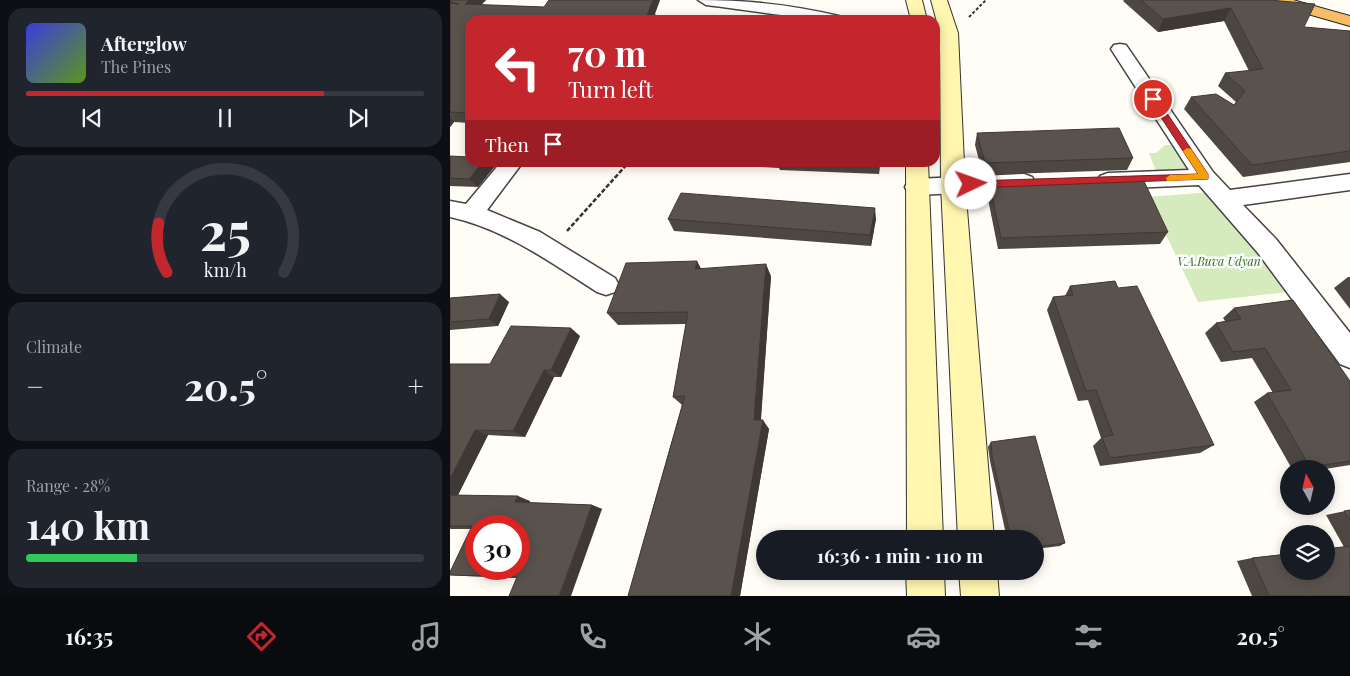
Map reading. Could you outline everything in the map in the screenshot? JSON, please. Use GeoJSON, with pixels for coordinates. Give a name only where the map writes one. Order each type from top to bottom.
{"type":"FeatureCollection","features":[{"type":"Feature","properties":{"kind":"highway"},"geometry":{"type":"LineString","coordinates":[[1275,0],[1350,22]]}},
{"type":"Feature","properties":{"kind":"highway"},"geometry":{"type":"LineString","coordinates":[[1315,0],[1350,10]]}},
{"type":"Feature","properties":{"kind":"main road"},"geometry":{"type":"LineString","coordinates":[[914,0],[918,15]]}},
{"type":"Feature","properties":{"kind":"main road"},"geometry":{"type":"LineString","coordinates":[[939,0],[949,33],[942,48],[953,185],[975,530]]}},
{"type":"Feature","properties":{"kind":"main road"},"geometry":{"type":"LineString","coordinates":[[917,175],[925,530]]}},
{"type":"Feature","properties":{"kind":"main road"},"geometry":{"type":"LineString","coordinates":[[919,294],[960,298]]}},
{"type":"Feature","properties":{"kind":"main road"},"geometry":{"type":"LineString","coordinates":[[925,580],[926,596]]}},
{"type":"Feature","properties":{"kind":"main road"},"geometry":{"type":"LineString","coordinates":[[979,580],[980,596]]}},
{"type":"Feature","properties":{"kind":"street"},"geometry":{"type":"LineString","coordinates":[[706,0],[793,10],[814,15]]}},
{"type":"Feature","properties":{"kind":"street"},"geometry":{"type":"LineString","coordinates":[[1120,49],[1204,177],[1267,246],[1350,354]]}},
{"type":"Feature","properties":{"kind":"street"},"geometry":{"type":"LineString","coordinates":[[508,167],[461,212],[513,228],[606,284]]}},
{"type":"Feature","properties":{"kind":"street"},"geometry":{"type":"LineString","coordinates":[[917,175],[953,185],[1044,182]]}},
{"type":"Feature","properties":{"kind":"street"},"geometry":{"type":"LineString","coordinates":[[1091,182],[1204,177]]}},
{"type":"Feature","properties":{"kind":"street"},"geometry":{"type":"LineString","coordinates":[[1226,199],[1350,182]]}},
{"type":"Feature","properties":{"kind":"path"},"geometry":{"type":"LineString","coordinates":[[550,250],[625,167]]}},
{"type":"Feature","properties":{"kind":"green space"},"geometry":{"type":"Polygon","coordinates":[[[1165,145],[1171,145],[1188,169],[1158,176],[1149,153],[1156,153],[1165,145]]]}},
{"type":"Feature","properties":{"kind":"green space","name":"V.A.Buva Udyan"},"geometry":{"type":"Polygon","coordinates":[[[1212,192],[1289,292],[1198,302],[1148,197],[1212,192]]]}},
{"type":"Feature","properties":{"kind":"building"},"geometry":{"type":"Polygon","coordinates":[[[450,0],[469,0],[465,4],[544,7],[549,0],[653,0],[647,15],[465,15],[465,113],[450,112],[450,3],[459,4],[450,2],[450,0]]]}},
{"type":"Feature","properties":{"kind":"building"},"geometry":{"type":"Polygon","coordinates":[[[1141,0],[1269,0],[1315,4],[1304,27],[1350,31],[1350,151],[1252,165],[1191,97],[1216,94],[1234,105],[1245,91],[1225,73],[1263,69],[1231,8],[1163,19],[1141,0]]]}},
{"type":"Feature","properties":{"kind":"building"},"geometry":{"type":"Polygon","coordinates":[[[1119,128],[1133,158],[985,163],[977,133],[1119,128]]]}},
{"type":"Feature","properties":{"kind":"building"},"geometry":{"type":"Polygon","coordinates":[[[450,156],[465,157],[465,167],[479,167],[469,179],[450,178],[450,156]]]}},
{"type":"Feature","properties":{"kind":"building"},"geometry":{"type":"Polygon","coordinates":[[[1142,177],[1168,232],[1001,238],[989,182],[1142,177]]]}},
{"type":"Feature","properties":{"kind":"building"},"geometry":{"type":"Polygon","coordinates":[[[681,193],[875,208],[870,235],[668,219],[681,193]]]}},
{"type":"Feature","properties":{"kind":"building"},"geometry":{"type":"Polygon","coordinates":[[[697,261],[695,269],[766,264],[754,420],[763,420],[731,596],[628,596],[685,396],[673,397],[688,312],[607,313],[626,263],[697,261]]]}},
{"type":"Feature","properties":{"kind":"building"},"geometry":{"type":"Polygon","coordinates":[[[1115,281],[1118,288],[1137,286],[1214,445],[1110,458],[1102,437],[1113,435],[1096,390],[1086,391],[1053,297],[1073,295],[1070,286],[1115,281]]]}},
{"type":"Feature","properties":{"kind":"building"},"geometry":{"type":"Polygon","coordinates":[[[500,294],[489,319],[450,322],[450,298],[500,294]]]}},
{"type":"Feature","properties":{"kind":"building"},"geometry":{"type":"Polygon","coordinates":[[[1293,300],[1350,381],[1350,461],[1335,463],[1335,460],[1306,460],[1267,393],[1291,390],[1265,348],[1233,352],[1216,323],[1241,319],[1234,308],[1293,300]]]}},
{"type":"Feature","properties":{"kind":"building"},"geometry":{"type":"Polygon","coordinates":[[[511,326],[571,328],[551,370],[544,370],[513,431],[475,430],[450,479],[450,364],[490,364],[511,326]]]}},
{"type":"Feature","properties":{"kind":"building"},"geometry":{"type":"Polygon","coordinates":[[[1035,436],[1065,543],[1044,546],[1044,530],[1009,530],[992,456],[991,442],[1035,436]]]}},
{"type":"Feature","properties":{"kind":"building"},"geometry":{"type":"Polygon","coordinates":[[[450,495],[518,496],[515,502],[592,505],[559,596],[509,596],[516,580],[530,580],[530,515],[465,515],[465,526],[450,526],[450,495]]]}},
{"type":"Feature","properties":{"kind":"building"},"geometry":{"type":"Polygon","coordinates":[[[1350,510],[1350,520],[1344,511],[1350,510]]]}},
{"type":"Feature","properties":{"kind":"building"},"geometry":{"type":"Polygon","coordinates":[[[465,541],[465,575],[450,575],[465,541]]]}},
{"type":"Feature","properties":{"kind":"building"},"geometry":{"type":"Polygon","coordinates":[[[1350,546],[1350,596],[1269,596],[1252,558],[1280,555],[1280,580],[1335,580],[1335,548],[1350,546]]]}},
{"type":"Feature","properties":{"kind":"slow traffic"},"geometry":{"type":"LineString","coordinates":[[1170,178],[1204,177],[1187,151]]}},
{"type":"Feature","properties":{"kind":"route"},"geometry":{"type":"LineString","coordinates":[[971,184],[1204,177],[1153,99]]}}]}
